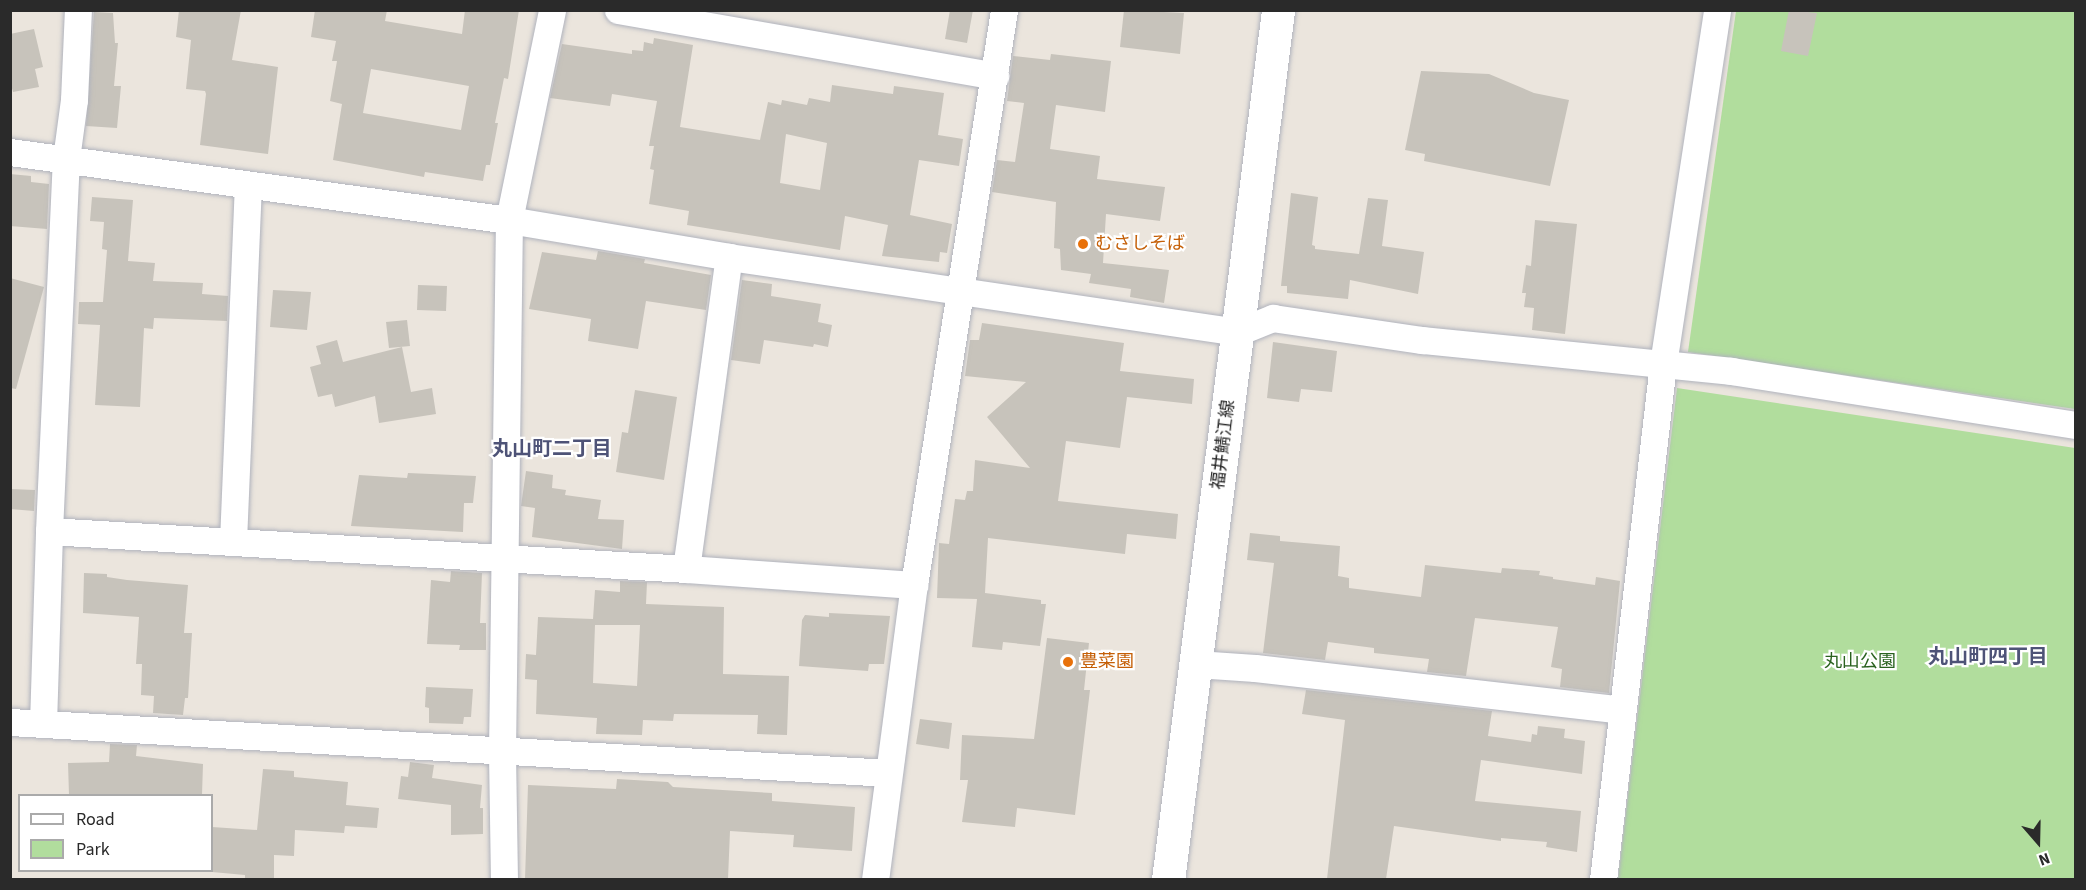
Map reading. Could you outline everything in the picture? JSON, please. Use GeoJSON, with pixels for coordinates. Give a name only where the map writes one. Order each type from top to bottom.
{"type":"FeatureCollection","features":[{"type":"Feature","properties":{"kind":"main road","name":"福井鯖江線"},"geometry":{"type":"LineString","coordinates":[[1168,879],[1278,10]]}},
{"type":"Feature","properties":{"kind":"street"},"geometry":{"type":"LineString","coordinates":[[43,724],[48,531],[66,159],[74,100],[78,10]]}},
{"type":"Feature","properties":{"kind":"street"},"geometry":{"type":"LineString","coordinates":[[504,879],[502,753],[509,220],[552,10]]}},
{"type":"Feature","properties":{"kind":"street"},"geometry":{"type":"LineString","coordinates":[[618,10],[995,76]]}},
{"type":"Feature","properties":{"kind":"street"},"geometry":{"type":"LineString","coordinates":[[875,879],[914,585],[1004,10]]}},
{"type":"Feature","properties":{"kind":"street"},"geometry":{"type":"LineString","coordinates":[[1603,879],[1663,364],[1717,10]]}},
{"type":"Feature","properties":{"kind":"street"},"geometry":{"type":"LineString","coordinates":[[10,152],[509,220],[729,257],[1238,332],[1273,318],[1422,340],[1731,371],[2076,425]]}},
{"type":"Feature","properties":{"kind":"street"},"geometry":{"type":"LineString","coordinates":[[233,541],[248,186]]}},
{"type":"Feature","properties":{"kind":"street"},"geometry":{"type":"LineString","coordinates":[[686,569],[729,257]]}},
{"type":"Feature","properties":{"kind":"street"},"geometry":{"type":"LineString","coordinates":[[48,531],[914,585]]}},
{"type":"Feature","properties":{"kind":"street"},"geometry":{"type":"LineString","coordinates":[[1196,664],[1255,668],[1622,710]]}},
{"type":"Feature","properties":{"kind":"street"},"geometry":{"type":"LineString","coordinates":[[10,722],[502,753],[889,773]]}},
{"type":"Feature","properties":{"kind":"green space"},"geometry":{"type":"Polygon","coordinates":[[[1736,11],[2075,11],[2075,409],[1688,352],[1736,11]]]}},
{"type":"Feature","properties":{"kind":"green space","name":"丸山公園"},"geometry":{"type":"Polygon","coordinates":[[[1677,388],[2075,448],[2075,879],[1618,879],[1677,388]]]}},
{"type":"Feature","properties":{"kind":"building"},"geometry":{"type":"Polygon","coordinates":[[[179,10],[241,10],[232,60],[278,67],[268,154],[200,145],[206,94],[205,91],[186,89],[191,40],[176,37],[179,10]]]}},
{"type":"Feature","properties":{"kind":"building"},"geometry":{"type":"Polygon","coordinates":[[[315,10],[387,10],[385,21],[462,34],[465,10],[519,10],[508,79],[504,78],[495,123],[498,123],[490,165],[486,165],[483,181],[425,172],[424,177],[333,160],[342,104],[330,101],[337,61],[332,61],[336,41],[311,37],[315,10]],[[371,69],[363,113],[461,130],[469,86],[371,69]]]}},
{"type":"Feature","properties":{"kind":"building"},"geometry":{"type":"Polygon","coordinates":[[[950,10],[973,10],[967,43],[945,39],[950,10]]]}},
{"type":"Feature","properties":{"kind":"building"},"geometry":{"type":"Polygon","coordinates":[[[1124,10],[1184,13],[1180,54],[1120,47],[1124,10]]]}},
{"type":"Feature","properties":{"kind":"building"},"geometry":{"type":"Polygon","coordinates":[[[1789,10],[1817,13],[1808,56],[1781,51],[1789,10]]]}},
{"type":"Feature","properties":{"kind":"building"},"geometry":{"type":"Polygon","coordinates":[[[94,12],[113,13],[115,43],[118,43],[114,86],[121,86],[117,128],[86,126],[94,12]]]}},
{"type":"Feature","properties":{"kind":"building"},"geometry":{"type":"Polygon","coordinates":[[[34,29],[43,67],[35,69],[39,87],[13,92],[10,81],[10,34],[34,29]]]}},
{"type":"Feature","properties":{"kind":"building"},"geometry":{"type":"Polygon","coordinates":[[[654,38],[693,45],[680,127],[760,140],[768,102],[781,105],[782,100],[807,105],[809,98],[830,102],[832,85],[893,94],[894,86],[944,93],[938,135],[963,139],[959,166],[919,160],[910,215],[952,224],[947,253],[940,252],[939,262],[882,256],[888,225],[845,216],[840,250],[687,225],[689,211],[649,204],[654,170],[650,169],[654,146],[649,146],[657,101],[612,94],[610,106],[550,98],[562,44],[632,54],[632,50],[643,51],[644,42],[653,44],[654,38]],[[786,134],[780,183],[820,190],[827,143],[786,134]]]}},
{"type":"Feature","properties":{"kind":"building"},"geometry":{"type":"Polygon","coordinates":[[[1051,54],[1111,61],[1105,112],[1056,105],[1050,149],[1100,156],[1097,179],[1165,187],[1160,221],[1106,214],[1103,263],[1169,270],[1164,303],[1130,297],[1131,289],[1089,283],[1091,274],[1061,270],[1060,249],[1054,248],[1056,202],[992,192],[997,160],[1015,162],[1024,103],[1007,101],[1013,56],[1050,60],[1051,54]]]}},
{"type":"Feature","properties":{"kind":"building"},"geometry":{"type":"Polygon","coordinates":[[[1421,71],[1489,74],[1534,93],[1569,100],[1550,186],[1424,161],[1425,154],[1405,150],[1421,71]]]}},
{"type":"Feature","properties":{"kind":"building"},"geometry":{"type":"Polygon","coordinates":[[[10,174],[31,176],[31,182],[49,184],[47,229],[10,226],[10,174]]]}},
{"type":"Feature","properties":{"kind":"building"},"geometry":{"type":"Polygon","coordinates":[[[1291,193],[1318,197],[1312,245],[1315,249],[1359,254],[1368,198],[1388,200],[1382,246],[1424,252],[1418,294],[1350,280],[1348,299],[1287,293],[1287,286],[1281,286],[1291,193]]]}},
{"type":"Feature","properties":{"kind":"building"},"geometry":{"type":"Polygon","coordinates":[[[92,197],[133,200],[128,261],[155,263],[153,281],[203,283],[202,294],[228,296],[227,321],[154,318],[153,329],[144,328],[140,407],[95,405],[100,325],[78,324],[79,302],[103,302],[107,250],[102,249],[104,222],[90,221],[92,197]]]}},
{"type":"Feature","properties":{"kind":"building"},"geometry":{"type":"Polygon","coordinates":[[[1535,220],[1577,224],[1565,334],[1532,330],[1534,308],[1524,307],[1526,293],[1522,293],[1526,265],[1531,266],[1535,220]]]}},
{"type":"Feature","properties":{"kind":"building"},"geometry":{"type":"Polygon","coordinates":[[[598,251],[645,259],[644,263],[711,275],[706,310],[646,301],[638,349],[588,341],[591,319],[529,309],[542,252],[596,260],[598,251]]]}},
{"type":"Feature","properties":{"kind":"building"},"geometry":{"type":"Polygon","coordinates":[[[10,278],[44,287],[16,389],[10,388],[10,278]]]}},
{"type":"Feature","properties":{"kind":"building"},"geometry":{"type":"Polygon","coordinates":[[[742,280],[772,284],[771,296],[821,304],[818,322],[832,325],[828,347],[764,340],[760,364],[731,360],[742,280]]]}},
{"type":"Feature","properties":{"kind":"building"},"geometry":{"type":"Polygon","coordinates":[[[418,285],[447,286],[446,311],[417,310],[418,285]]]}},
{"type":"Feature","properties":{"kind":"building"},"geometry":{"type":"Polygon","coordinates":[[[273,290],[311,292],[307,330],[270,327],[273,290]]]}},
{"type":"Feature","properties":{"kind":"building"},"geometry":{"type":"Polygon","coordinates":[[[407,320],[410,346],[389,348],[386,322],[407,320]]]}},
{"type":"Feature","properties":{"kind":"building"},"geometry":{"type":"Polygon","coordinates":[[[982,323],[1124,343],[1120,371],[1194,379],[1192,404],[1127,397],[1120,448],[1066,441],[1058,501],[1178,514],[1176,539],[1127,534],[1125,554],[988,538],[985,593],[1041,600],[1041,604],[1046,604],[1040,646],[1003,642],[1002,650],[972,647],[977,599],[937,598],[939,543],[949,544],[955,499],[965,500],[967,491],[973,491],[975,460],[1030,468],[987,417],[1026,382],[965,376],[970,340],[979,340],[982,323]]]}},
{"type":"Feature","properties":{"kind":"building"},"geometry":{"type":"Polygon","coordinates":[[[337,340],[343,362],[402,347],[411,392],[432,388],[436,414],[379,423],[375,396],[335,407],[332,394],[318,397],[310,367],[321,364],[316,346],[337,340]]]}},
{"type":"Feature","properties":{"kind":"building"},"geometry":{"type":"Polygon","coordinates":[[[1273,342],[1337,351],[1332,392],[1301,389],[1299,402],[1267,398],[1273,342]]]}},
{"type":"Feature","properties":{"kind":"building"},"geometry":{"type":"Polygon","coordinates":[[[635,390],[677,397],[664,480],[616,472],[622,432],[628,433],[635,390]]]}},
{"type":"Feature","properties":{"kind":"building"},"geometry":{"type":"Polygon","coordinates":[[[526,471],[553,475],[552,488],[566,490],[565,495],[601,500],[598,519],[624,520],[622,549],[532,537],[535,508],[521,506],[526,471]]]}},
{"type":"Feature","properties":{"kind":"building"},"geometry":{"type":"Polygon","coordinates":[[[408,473],[476,476],[473,503],[464,503],[463,532],[351,526],[359,475],[407,478],[408,473]]]}},
{"type":"Feature","properties":{"kind":"building"},"geometry":{"type":"Polygon","coordinates":[[[10,489],[35,490],[34,511],[10,509],[10,489]]]}},
{"type":"Feature","properties":{"kind":"building"},"geometry":{"type":"Polygon","coordinates":[[[1250,533],[1280,536],[1280,541],[1340,546],[1338,576],[1349,578],[1349,588],[1421,597],[1425,565],[1501,573],[1502,568],[1540,571],[1539,575],[1553,577],[1553,579],[1595,585],[1596,577],[1620,581],[1609,693],[1560,687],[1562,669],[1551,667],[1558,627],[1475,618],[1466,676],[1427,672],[1429,659],[1374,653],[1374,648],[1328,642],[1325,660],[1263,653],[1274,563],[1247,560],[1250,533]]]}},
{"type":"Feature","properties":{"kind":"building"},"geometry":{"type":"Polygon","coordinates":[[[451,571],[482,573],[480,623],[486,623],[486,650],[459,650],[460,645],[427,644],[431,580],[450,582],[451,571]]]}},
{"type":"Feature","properties":{"kind":"building"},"geometry":{"type":"Polygon","coordinates":[[[84,573],[107,574],[107,577],[127,580],[188,585],[184,633],[192,633],[188,698],[185,698],[183,715],[153,713],[154,696],[141,695],[142,664],[136,664],[139,617],[83,613],[84,573]]]}},
{"type":"Feature","properties":{"kind":"building"},"geometry":{"type":"Polygon","coordinates":[[[620,581],[647,582],[646,604],[724,607],[723,674],[789,676],[787,735],[757,734],[758,715],[674,714],[673,721],[643,720],[642,735],[596,734],[597,718],[536,714],[537,680],[525,679],[526,654],[536,655],[538,617],[593,619],[595,590],[620,592],[620,581]],[[595,625],[593,683],[637,686],[640,625],[595,625]]]}},
{"type":"Feature","properties":{"kind":"building"},"geometry":{"type":"Polygon","coordinates":[[[829,613],[890,616],[884,664],[869,664],[868,671],[799,666],[802,620],[805,615],[829,617],[829,613]]]}},
{"type":"Feature","properties":{"kind":"building"},"geometry":{"type":"Polygon","coordinates":[[[1047,638],[1089,643],[1084,690],[1090,690],[1075,815],[1017,808],[1015,827],[962,822],[968,780],[960,780],[962,735],[1034,739],[1047,638]]]}},
{"type":"Feature","properties":{"kind":"building"},"geometry":{"type":"Polygon","coordinates":[[[426,687],[473,689],[471,717],[464,717],[463,724],[429,723],[429,708],[425,707],[426,687]]]}},
{"type":"Feature","properties":{"kind":"building"},"geometry":{"type":"Polygon","coordinates":[[[1306,690],[1492,711],[1488,736],[1531,742],[1532,734],[1537,735],[1538,726],[1565,729],[1564,738],[1585,741],[1582,774],[1481,760],[1475,801],[1581,811],[1577,852],[1546,847],[1547,842],[1501,838],[1501,841],[1394,826],[1386,879],[1327,879],[1345,720],[1302,714],[1306,690]]]}},
{"type":"Feature","properties":{"kind":"building"},"geometry":{"type":"Polygon","coordinates":[[[920,719],[952,723],[949,749],[916,744],[920,719]]]}},
{"type":"Feature","properties":{"kind":"building"},"geometry":{"type":"Polygon","coordinates":[[[110,744],[137,745],[136,756],[203,764],[202,794],[69,794],[68,763],[109,762],[110,744]]]}},
{"type":"Feature","properties":{"kind":"building"},"geometry":{"type":"Polygon","coordinates":[[[410,762],[434,765],[432,778],[482,785],[480,808],[483,808],[483,834],[451,835],[451,805],[398,799],[401,776],[408,777],[410,762]]]}},
{"type":"Feature","properties":{"kind":"building"},"geometry":{"type":"Polygon","coordinates":[[[263,769],[294,771],[294,777],[348,782],[346,805],[379,808],[377,828],[345,826],[344,833],[295,830],[294,856],[274,855],[274,879],[245,879],[245,875],[212,872],[213,827],[257,830],[263,769]]]}},
{"type":"Feature","properties":{"kind":"building"},"geometry":{"type":"Polygon","coordinates":[[[617,779],[668,782],[673,787],[772,793],[772,801],[855,807],[852,851],[793,847],[794,835],[730,831],[728,879],[525,879],[528,785],[616,789],[617,779]]]}},
{"type":"Feature","properties":{"kind":"place","name":"むさしそば"},"geometry":{"type":"Point","coordinates":[1083,244]}},
{"type":"Feature","properties":{"kind":"place","name":"豊菜園"},"geometry":{"type":"Point","coordinates":[1068,662]}},
{"type":"Feature","properties":{"kind":"district","name":"丸山町二丁目"},"geometry":{"type":"Point","coordinates":[552,449]}},
{"type":"Feature","properties":{"kind":"district","name":"丸山町四丁目"},"geometry":{"type":"Point","coordinates":[1988,657]}}]}
